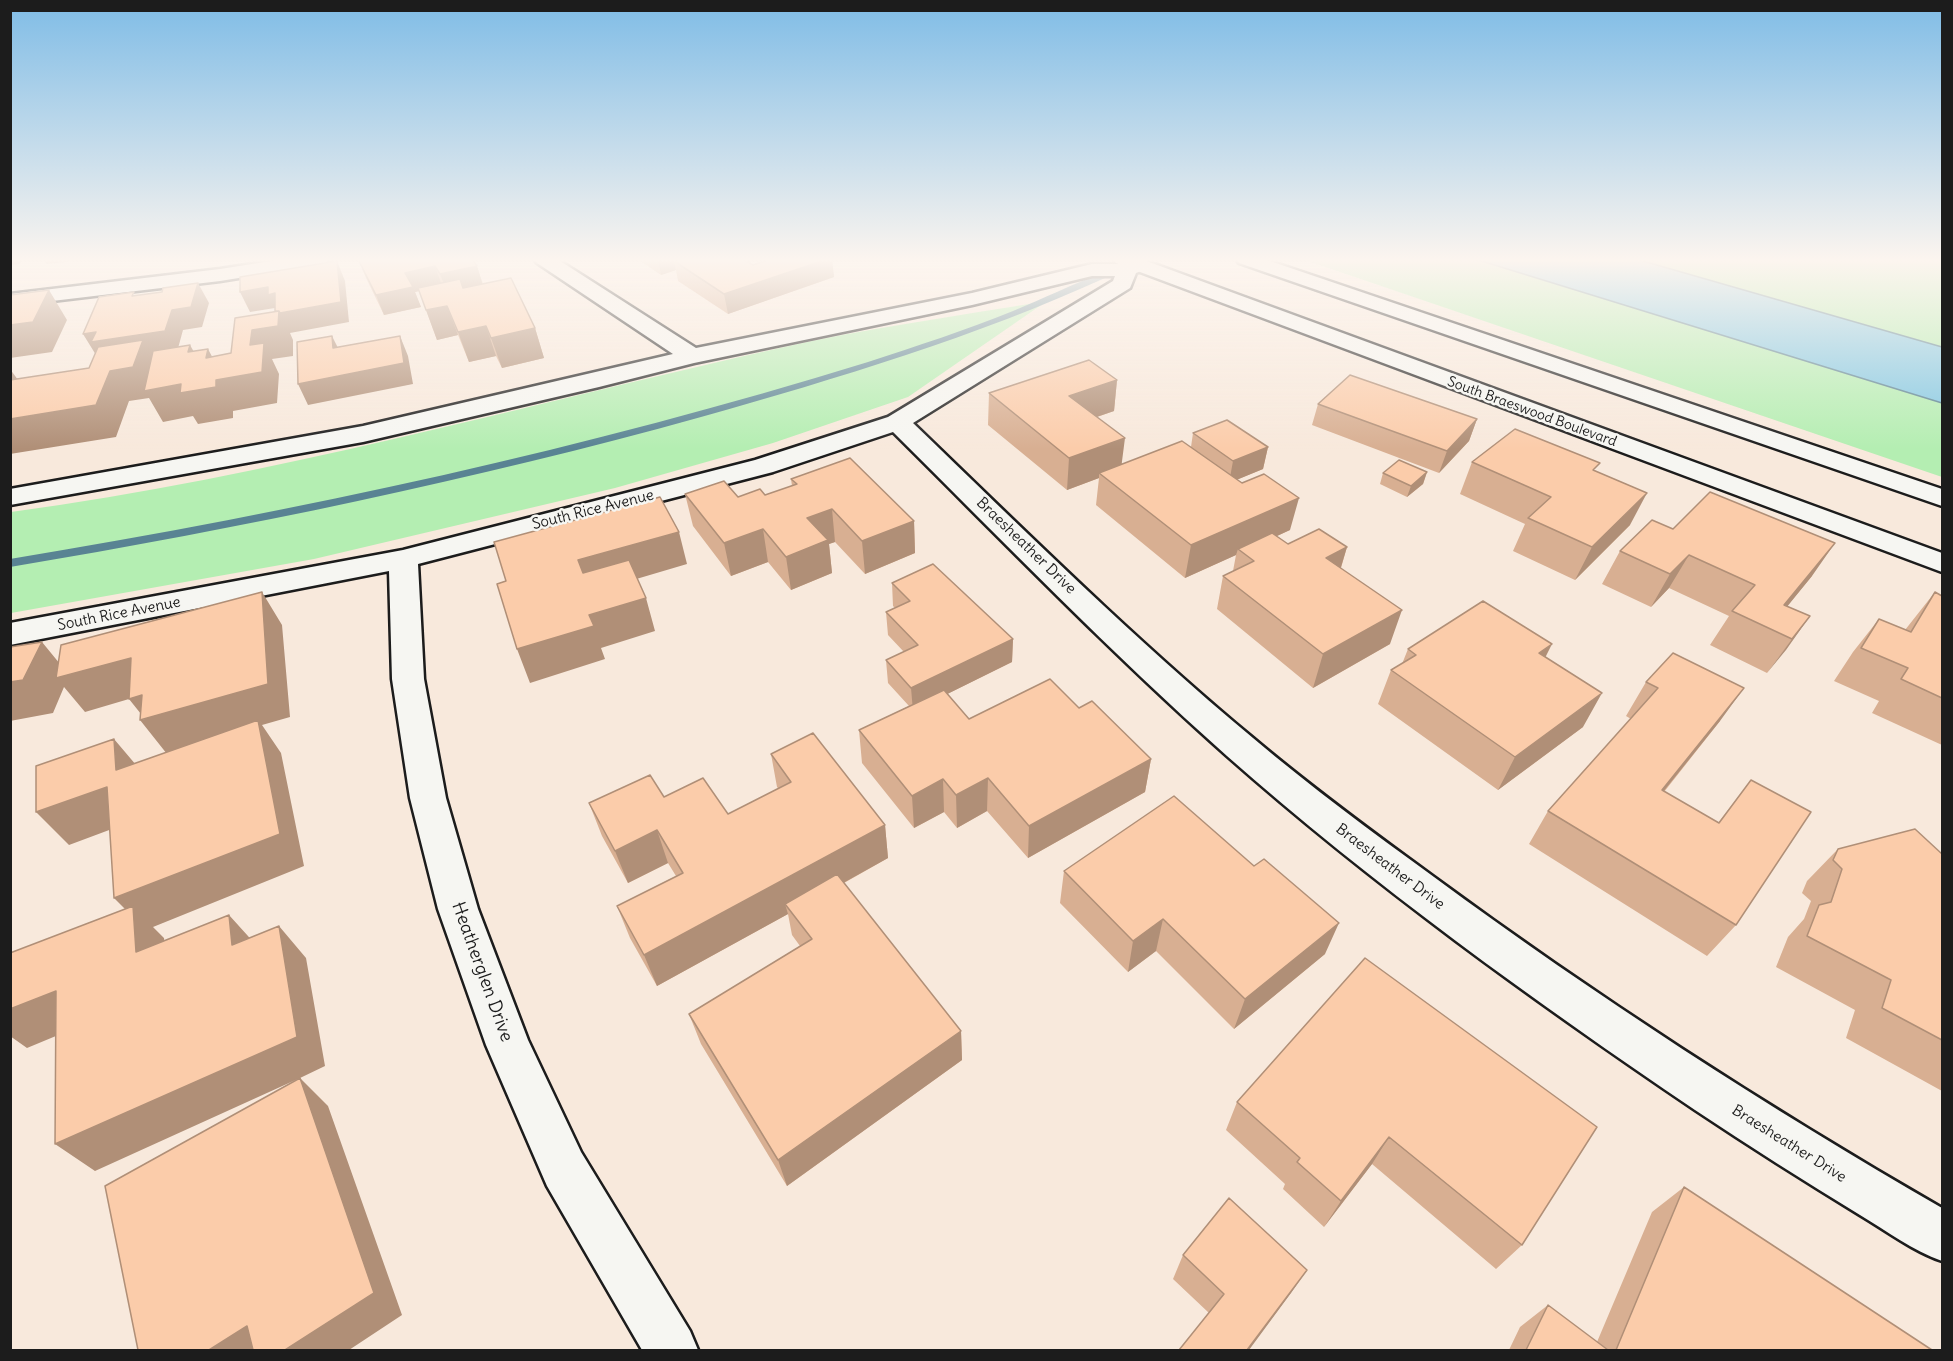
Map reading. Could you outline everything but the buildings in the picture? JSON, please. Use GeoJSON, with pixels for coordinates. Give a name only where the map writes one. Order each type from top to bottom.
{"type":"FeatureCollection","features":[{"type":"Feature","properties":{"kind":"street"},"geometry":{"type":"LineString","coordinates":[[641,323],[692,356]]}},
{"type":"Feature","properties":{"kind":"street"},"geometry":{"type":"LineString","coordinates":[[10,497],[363,434],[692,356],[856,323]]}},
{"type":"Feature","properties":{"kind":"street","name":"South Rice Avenue"},"geometry":{"type":"LineString","coordinates":[[10,634],[403,559],[764,466],[897,422],[1060,323]]}},
{"type":"Feature","properties":{"kind":"street","name":"South Braeswood Boulevard"},"geometry":{"type":"LineString","coordinates":[[1296,323],[1942,563]]}},
{"type":"Feature","properties":{"kind":"street"},"geometry":{"type":"LineString","coordinates":[[1431,323],[1942,498]]}},
{"type":"Feature","properties":{"kind":"street","name":"Braesheather Drive"},"geometry":{"type":"LineString","coordinates":[[897,422],[1178,693],[1301,799],[1455,916],[1632,1043],[1824,1167],[1942,1236]]}},
{"type":"Feature","properties":{"kind":"street","name":"Heatherglen Drive"},"geometry":{"type":"LineString","coordinates":[[403,559],[408,679],[428,798],[458,909],[508,1045],[564,1169],[671,1350]]}},
{"type":"Feature","properties":{"kind":"green space"},"geometry":{"type":"Polygon","coordinates":[[[914,323],[1016,323],[908,397],[773,443],[615,488],[314,559],[11,613],[11,512],[205,480],[301,460],[684,370],[914,323]]]}},
{"type":"Feature","properties":{"kind":"green space"},"geometry":{"type":"Polygon","coordinates":[[[1488,323],[1942,323],[1942,477],[1488,323]]]}},
{"type":"Feature","properties":{"kind":"water"},"geometry":{"type":"Polygon","coordinates":[[[1681,323],[1857,323],[1942,347],[1942,403],[1681,323]]]}},
{"type":"Feature","properties":{"kind":"waterway"},"geometry":{"type":"LineString","coordinates":[[10,563],[283,514],[554,453],[826,378],[992,323]]}}]}
